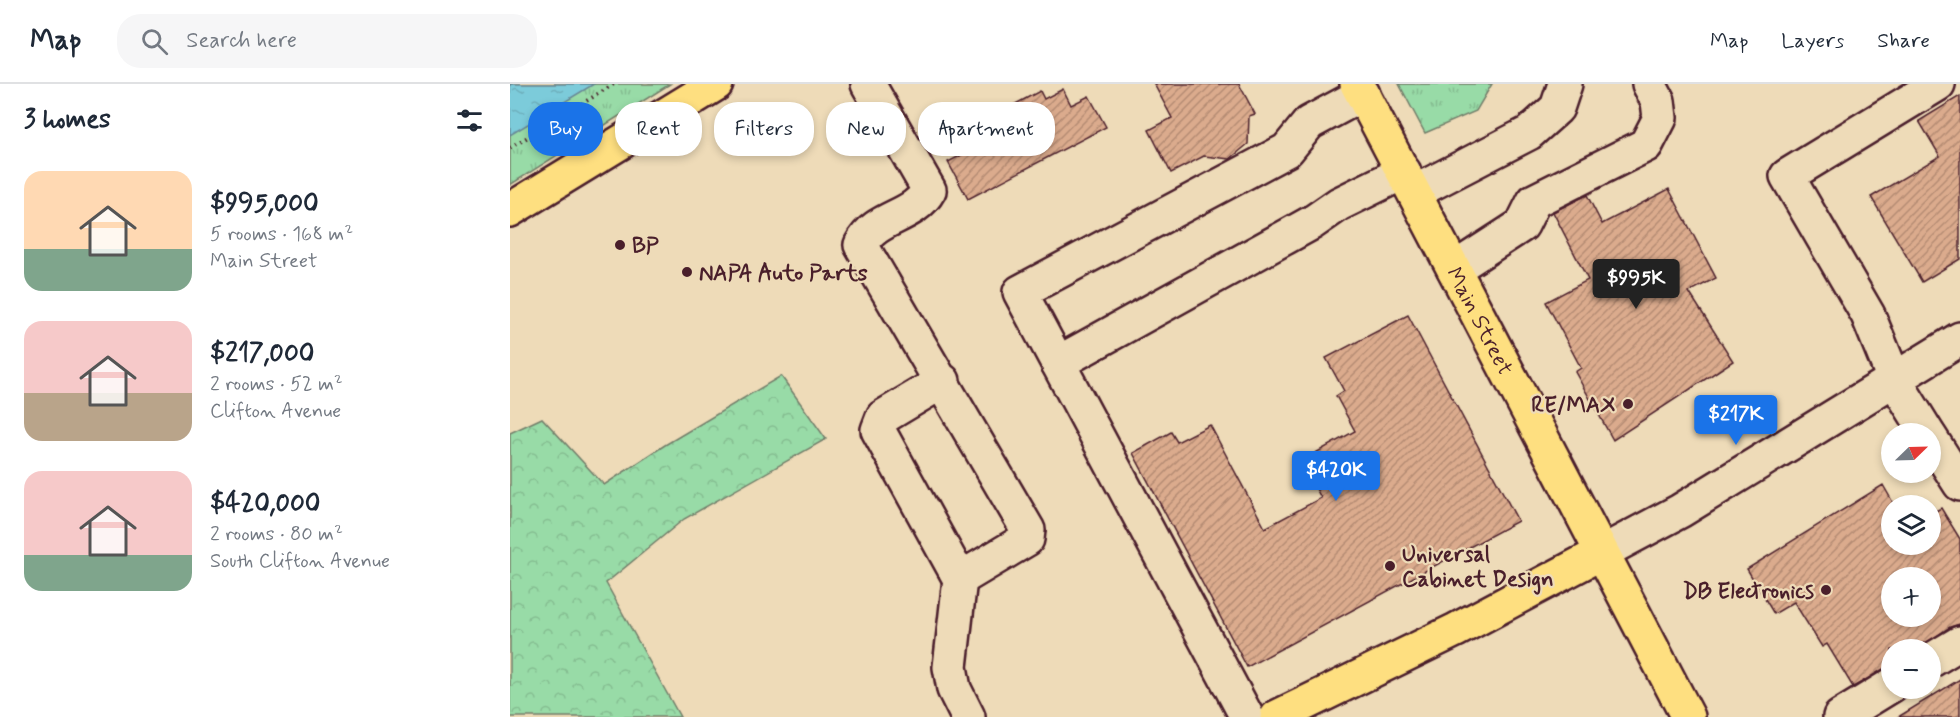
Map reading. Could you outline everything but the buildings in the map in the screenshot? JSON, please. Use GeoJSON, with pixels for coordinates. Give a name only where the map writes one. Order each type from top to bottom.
{"type":"FeatureCollection","features":[{"type":"Feature","properties":{"kind":"main road"},"geometry":{"type":"LineString","coordinates":[[510,210],[716,84]]}},
{"type":"Feature","properties":{"kind":"main road","name":"Main Street"},"geometry":{"type":"LineString","coordinates":[[1360,89],[1688,717]]}},
{"type":"Feature","properties":{"kind":"main road"},"geometry":{"type":"LineString","coordinates":[[1277,717],[1456,630],[1601,553]]}},
{"type":"Feature","properties":{"kind":"street"},"geometry":{"type":"LineString","coordinates":[[868,84],[928,190],[922,202],[868,232],[861,245],[943,381],[1028,530],[1027,538],[960,579]]}},
{"type":"Feature","properties":{"kind":"street"},"geometry":{"type":"LineString","coordinates":[[1058,363],[1313,222],[1339,204],[1409,182],[1529,133],[1557,108],[1565,84]]}},
{"type":"Feature","properties":{"kind":"street"},"geometry":{"type":"LineString","coordinates":[[1454,269],[1522,225],[1534,201],[1646,146],[1660,118],[1658,101],[1648,84]]}},
{"type":"Feature","properties":{"kind":"street"},"geometry":{"type":"LineString","coordinates":[[1922,423],[1894,379],[1868,315],[1787,177],[1938,84]]}},
{"type":"Feature","properties":{"kind":"street"},"geometry":{"type":"LineString","coordinates":[[1246,717],[1020,292],[1287,150],[1309,123],[1360,89]]}},
{"type":"Feature","properties":{"kind":"street"},"geometry":{"type":"LineString","coordinates":[[1601,553],[1680,511],[1960,339]]}},
{"type":"Feature","properties":{"kind":"street"},"geometry":{"type":"LineString","coordinates":[[943,381],[883,417],[878,430],[960,579],[950,667],[954,688],[968,717]]}},
{"type":"Feature","properties":{"kind":"street"},"geometry":{"type":"LineString","coordinates":[[1941,454],[1960,484]]}},
{"type":"Feature","properties":{"kind":"street"},"geometry":{"type":"LineString","coordinates":[[1941,654],[1960,643]]}},
{"type":"Feature","properties":{"kind":"street"},"geometry":{"type":"LineString","coordinates":[[1840,717],[1881,693]]}},
{"type":"Feature","properties":{"kind":"path"},"geometry":{"type":"LineString","coordinates":[[510,148],[614,84]]}},
{"type":"Feature","properties":{"kind":"green space"},"geometry":{"type":"Polygon","coordinates":[[[510,84],[670,84],[641,102],[615,102],[615,119],[603,126],[603,102],[528,102],[528,156],[556,156],[510,185],[510,84]]]}},
{"type":"Feature","properties":{"kind":"green space"},"geometry":{"type":"Polygon","coordinates":[[[1399,84],[1492,84],[1476,111],[1425,133],[1399,84]]]}},
{"type":"Feature","properties":{"kind":"green space"},"geometry":{"type":"Polygon","coordinates":[[[781,376],[826,439],[684,519],[606,583],[680,717],[510,717],[510,433],[542,418],[604,485],[665,445],[781,376]]]}},
{"type":"Feature","properties":{"kind":"water"},"geometry":{"type":"Polygon","coordinates":[[[510,84],[594,84],[564,102],[528,102],[528,124],[510,135],[510,84]]]}},
{"type":"Feature","properties":{"kind":"place","name":"BP"},"geometry":{"type":"Point","coordinates":[620,245]}},
{"type":"Feature","properties":{"kind":"place","name":"NAPA Auto Parts"},"geometry":{"type":"Point","coordinates":[687,272]}},
{"type":"Feature","properties":{"kind":"place","name":"RE/MAX"},"geometry":{"type":"Point","coordinates":[1628,404]}},
{"type":"Feature","properties":{"kind":"place","name":"Universal Cabinet Design"},"geometry":{"type":"Point","coordinates":[1390,566]}},
{"type":"Feature","properties":{"kind":"place","name":"DB Electronics"},"geometry":{"type":"Point","coordinates":[1826,590]}}]}
